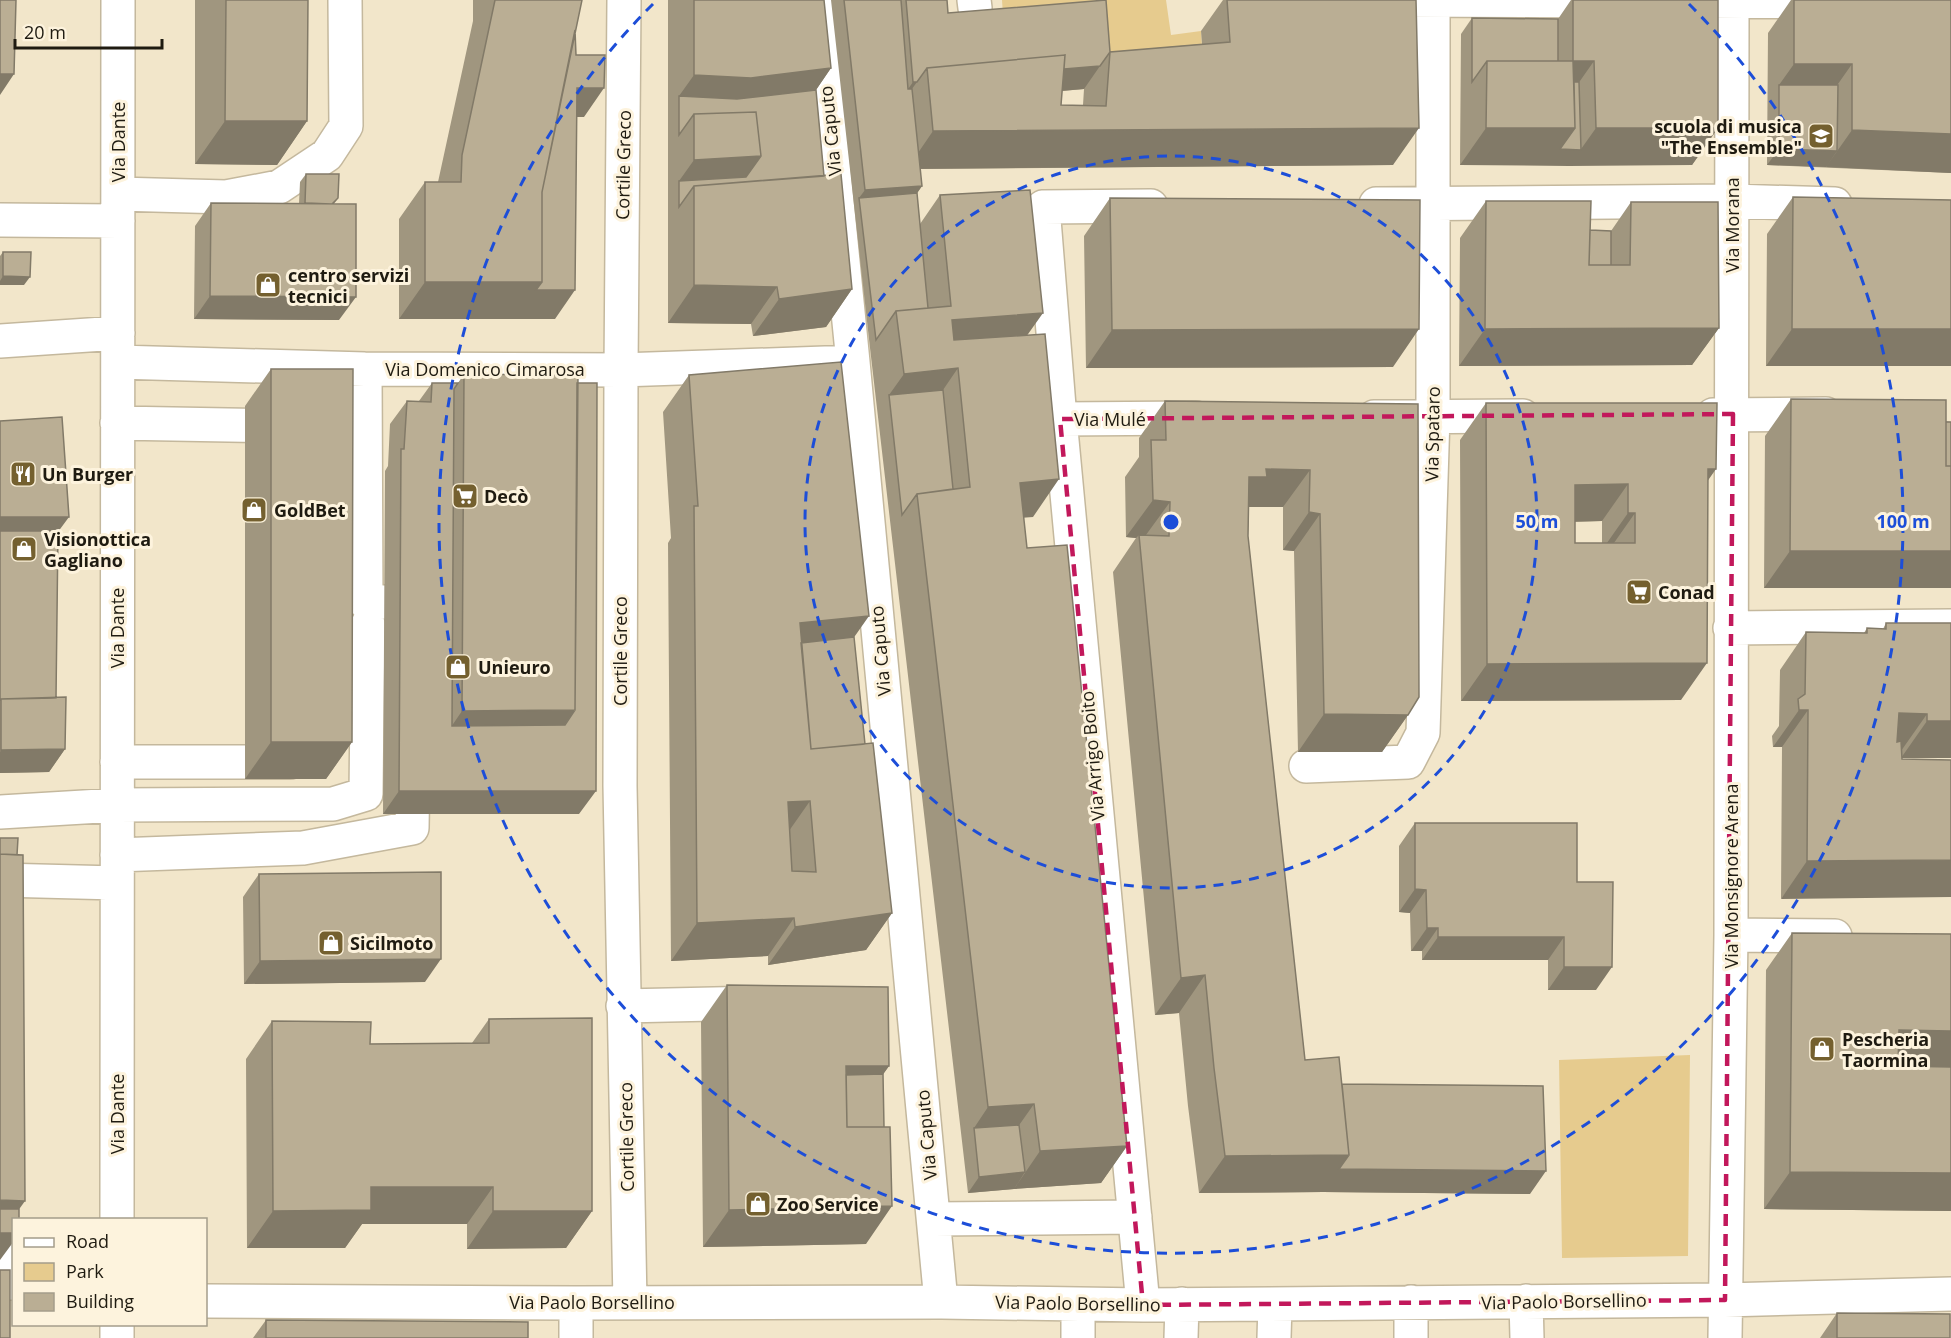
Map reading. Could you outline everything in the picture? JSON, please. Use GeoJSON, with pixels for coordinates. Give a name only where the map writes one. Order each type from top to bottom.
{"type":"FeatureCollection","features":[{"type":"Feature","properties":{"kind":"street","name":"Via Dante"},"geometry":{"type":"LineString","coordinates":[[117,1218],[118,0]]}},
{"type":"Feature","properties":{"kind":"street"},"geometry":{"type":"LineString","coordinates":[[0,220],[226,197],[279,187],[327,155],[346,126],[345,0]]}},
{"type":"Feature","properties":{"kind":"street","name":"Cortile Greco"},"geometry":{"type":"LineString","coordinates":[[624,0],[620,786],[630,1303]]}},
{"type":"Feature","properties":{"kind":"street","name":"Via Caputo"},"geometry":{"type":"LineString","coordinates":[[817,0],[941,1302]]}},
{"type":"Feature","properties":{"kind":"street"},"geometry":{"type":"LineString","coordinates":[[1394,0],[1648,1]]}},
{"type":"Feature","properties":{"kind":"street","name":"Via Spataro"},"geometry":{"type":"LineString","coordinates":[[1306,766],[1408,762],[1423,733],[1433,416],[1433,1]]}},
{"type":"Feature","properties":{"kind":"street"},"geometry":{"type":"LineString","coordinates":[[1684,1],[1859,3]]}},
{"type":"Feature","properties":{"kind":"street","name":"Via Morana"},"geometry":{"type":"LineString","coordinates":[[1732,1],[1733,414]]}},
{"type":"Feature","properties":{"kind":"street"},"geometry":{"type":"LineString","coordinates":[[1350,204],[1732,201],[1859,204]]}},
{"type":"Feature","properties":{"kind":"street","name":"Via Arrigo Boito"},"geometry":{"type":"LineString","coordinates":[[1143,1305],[1060,419],[1043,207],[1185,206]]}},
{"type":"Feature","properties":{"kind":"street","name":"Via Domenico Cimarosa"},"geometry":{"type":"LineString","coordinates":[[0,341],[118,348],[365,369],[621,370],[853,362]]}},
{"type":"Feature","properties":{"kind":"street"},"geometry":{"type":"LineString","coordinates":[[0,812],[117,805],[333,804],[366,794],[376,613],[366,603],[365,369]]}},
{"type":"Feature","properties":{"kind":"street","name":"Via Monsignore Arena"},"geometry":{"type":"LineString","coordinates":[[1725,1338],[1731,934],[1730,628],[1733,414]]}},
{"type":"Feature","properties":{"kind":"street"},"geometry":{"type":"LineString","coordinates":[[1685,415],[1859,414]]}},
{"type":"Feature","properties":{"kind":"street"},"geometry":{"type":"LineString","coordinates":[[1340,417],[1553,416]]}},
{"type":"Feature","properties":{"kind":"street","name":"Via Mulé"},"geometry":{"type":"LineString","coordinates":[[1060,419],[1223,418]]}},
{"type":"Feature","properties":{"kind":"street"},"geometry":{"type":"LineString","coordinates":[[117,423],[291,426],[291,461]]}},
{"type":"Feature","properties":{"kind":"street"},"geometry":{"type":"LineString","coordinates":[[1730,628],[1951,626]]}},
{"type":"Feature","properties":{"kind":"street"},"geometry":{"type":"LineString","coordinates":[[117,762],[291,762],[291,727]]}},
{"type":"Feature","properties":{"kind":"street"},"geometry":{"type":"LineString","coordinates":[[0,880],[303,848],[412,828],[424,802],[413,744]]}},
{"type":"Feature","properties":{"kind":"street"},"geometry":{"type":"LineString","coordinates":[[1731,934],[1870,937]]}},
{"type":"Feature","properties":{"kind":"street"},"geometry":{"type":"LineString","coordinates":[[623,1006],[793,1002]]}},
{"type":"Feature","properties":{"kind":"street"},"geometry":{"type":"LineString","coordinates":[[934,1220],[1135,1217]]}},
{"type":"Feature","properties":{"kind":"street","name":"Via Paolo Borsellino"},"geometry":{"type":"LineString","coordinates":[[207,1301],[941,1302],[1143,1305],[1725,1300],[1951,1294]]}},
{"type":"Feature","properties":{"kind":"street"},"geometry":{"type":"LineString","coordinates":[[1526,1301],[1527,1338]]}},
{"type":"Feature","properties":{"kind":"street"},"geometry":{"type":"LineString","coordinates":[[518,1302],[518,1338]]}},
{"type":"Feature","properties":{"kind":"street"},"geometry":{"type":"LineString","coordinates":[[1411,1302],[1411,1338]]}},
{"type":"Feature","properties":{"kind":"street"},"geometry":{"type":"LineString","coordinates":[[576,1303],[576,1338]]}},
{"type":"Feature","properties":{"kind":"street"},"geometry":{"type":"LineString","coordinates":[[1078,1304],[1078,1338]]}},
{"type":"Feature","properties":{"kind":"street"},"geometry":{"type":"LineString","coordinates":[[1181,1338],[1182,1304]]}},
{"type":"Feature","properties":{"kind":"street"},"geometry":{"type":"LineString","coordinates":[[1274,1338],[1275,1304]]}},
{"type":"Feature","properties":{"kind":"highlighted area"},"geometry":{"type":"Polygon","coordinates":[[[1733,414],[1725,1300],[1143,1305],[1060,419],[1733,414]]]}},
{"type":"Feature","properties":{"kind":"green space"},"geometry":{"type":"Polygon","coordinates":[[[1002,0],[1166,0],[1171,35],[1201,31],[1204,79],[1004,30],[1002,0]]]}},
{"type":"Feature","properties":{"kind":"green space"},"geometry":{"type":"Polygon","coordinates":[[[1690,1055],[1688,1256],[1562,1258],[1559,1060],[1690,1055]]]}},
{"type":"Feature","properties":{"kind":"building"},"geometry":{"type":"Polygon","coordinates":[[[0,0],[16,0],[14,74],[0,74],[0,0]]]}},
{"type":"Feature","properties":{"kind":"building"},"geometry":{"type":"Polygon","coordinates":[[[226,0],[308,0],[307,121],[225,121],[226,0]]]}},
{"type":"Feature","properties":{"kind":"building"},"geometry":{"type":"Polygon","coordinates":[[[495,0],[582,0],[542,192],[542,282],[425,282],[425,182],[461,182],[462,155],[495,0]]]}},
{"type":"Feature","properties":{"kind":"building"},"geometry":{"type":"Polygon","coordinates":[[[694,0],[824,0],[831,68],[751,78],[694,75],[694,0]]]}},
{"type":"Feature","properties":{"kind":"building"},"geometry":{"type":"Polygon","coordinates":[[[844,0],[901,0],[908,89],[912,89],[922,186],[865,190],[844,0]]]}},
{"type":"Feature","properties":{"kind":"building"},"geometry":{"type":"Polygon","coordinates":[[[906,0],[947,0],[948,13],[1106,0],[1110,52],[1100,66],[1064,69],[1065,55],[927,68],[917,82],[913,82],[906,0]]]}},
{"type":"Feature","properties":{"kind":"building"},"geometry":{"type":"Polygon","coordinates":[[[1227,0],[1416,0],[1419,128],[933,131],[927,68],[1065,55],[1061,105],[1106,106],[1110,52],[1230,42],[1227,0]]]}},
{"type":"Feature","properties":{"kind":"building"},"geometry":{"type":"Polygon","coordinates":[[[1573,0],[1718,0],[1718,128],[1596,128],[1594,61],[1573,61],[1573,0]]]}},
{"type":"Feature","properties":{"kind":"building"},"geometry":{"type":"Polygon","coordinates":[[[1794,0],[1951,0],[1951,134],[1852,130],[1852,64],[1794,64],[1794,0]]]}},
{"type":"Feature","properties":{"kind":"building"},"geometry":{"type":"Polygon","coordinates":[[[1472,18],[1558,19],[1558,61],[1487,61],[1472,82],[1472,18]]]}},
{"type":"Feature","properties":{"kind":"building"},"geometry":{"type":"Polygon","coordinates":[[[575,30],[576,55],[605,55],[604,88],[577,88],[575,290],[536,290],[542,282],[542,192],[575,30]]]}},
{"type":"Feature","properties":{"kind":"building"},"geometry":{"type":"Polygon","coordinates":[[[1487,61],[1573,61],[1575,128],[1486,128],[1487,61]]]}},
{"type":"Feature","properties":{"kind":"building"},"geometry":{"type":"Polygon","coordinates":[[[1574,82],[1579,82],[1581,150],[1560,149],[1575,128],[1574,82]]]}},
{"type":"Feature","properties":{"kind":"building"},"geometry":{"type":"Polygon","coordinates":[[[1779,85],[1838,85],[1837,151],[1779,149],[1779,85]]]}},
{"type":"Feature","properties":{"kind":"building"},"geometry":{"type":"Polygon","coordinates":[[[816,90],[824,176],[694,186],[679,207],[679,181],[746,177],[761,156],[756,112],[694,114],[679,135],[679,96],[737,99],[816,90]]]}},
{"type":"Feature","properties":{"kind":"building"},"geometry":{"type":"Polygon","coordinates":[[[756,112],[761,156],[694,160],[694,114],[756,112]]]}},
{"type":"Feature","properties":{"kind":"building"},"geometry":{"type":"Polygon","coordinates":[[[306,174],[339,174],[338,198],[332,204],[305,203],[306,174]]]}},
{"type":"Feature","properties":{"kind":"building"},"geometry":{"type":"Polygon","coordinates":[[[841,174],[852,289],[779,299],[777,287],[694,285],[694,186],[841,174]]]}},
{"type":"Feature","properties":{"kind":"building"},"geometry":{"type":"Polygon","coordinates":[[[1030,190],[1043,313],[952,320],[954,340],[1045,334],[1059,479],[1020,483],[1027,548],[1067,545],[1127,1146],[1040,1151],[1034,1104],[988,1107],[917,494],[970,487],[958,368],[904,374],[896,311],[951,306],[940,195],[1030,190]]]}},
{"type":"Feature","properties":{"kind":"building"},"geometry":{"type":"Polygon","coordinates":[[[917,193],[928,308],[896,311],[876,340],[859,198],[917,193]]]}},
{"type":"Feature","properties":{"kind":"building"},"geometry":{"type":"Polygon","coordinates":[[[1793,197],[1951,200],[1951,329],[1792,329],[1793,197]]]}},
{"type":"Feature","properties":{"kind":"building"},"geometry":{"type":"Polygon","coordinates":[[[1110,198],[1420,200],[1419,329],[1112,330],[1110,198]]]}},
{"type":"Feature","properties":{"kind":"building"},"geometry":{"type":"Polygon","coordinates":[[[1486,201],[1591,201],[1589,265],[1630,265],[1631,202],[1718,202],[1719,328],[1485,329],[1486,201]]]}},
{"type":"Feature","properties":{"kind":"building"},"geometry":{"type":"Polygon","coordinates":[[[211,203],[356,204],[356,297],[210,296],[211,203]]]}},
{"type":"Feature","properties":{"kind":"building"},"geometry":{"type":"Polygon","coordinates":[[[1590,230],[1611,231],[1611,265],[1589,265],[1590,230]]]}},
{"type":"Feature","properties":{"kind":"building"},"geometry":{"type":"Polygon","coordinates":[[[3,252],[31,252],[30,277],[3,276],[3,252]]]}},
{"type":"Feature","properties":{"kind":"building"},"geometry":{"type":"Polygon","coordinates":[[[841,362],[869,616],[800,623],[811,749],[873,743],[892,913],[795,927],[794,918],[697,923],[694,506],[698,506],[689,375],[841,362]],[[810,801],[788,802],[792,871],[816,872],[810,801]]]}},
{"type":"Feature","properties":{"kind":"building"},"geometry":{"type":"Polygon","coordinates":[[[271,369],[353,369],[352,742],[271,742],[271,369]]]}},
{"type":"Feature","properties":{"kind":"building"},"geometry":{"type":"Polygon","coordinates":[[[464,374],[578,375],[575,710],[462,711],[464,374]]]}},
{"type":"Feature","properties":{"kind":"building"},"geometry":{"type":"Polygon","coordinates":[[[432,383],[458,383],[454,389],[452,726],[565,725],[575,710],[577,383],[597,383],[596,791],[399,791],[401,449],[404,449],[407,401],[431,402],[432,383]]]}},
{"type":"Feature","properties":{"kind":"building"},"geometry":{"type":"Polygon","coordinates":[[[943,390],[953,489],[917,494],[902,515],[889,395],[943,390]]]}},
{"type":"Feature","properties":{"kind":"building"},"geometry":{"type":"Polygon","coordinates":[[[1791,399],[1946,400],[1946,466],[1951,466],[1951,551],[1790,551],[1791,399]]]}},
{"type":"Feature","properties":{"kind":"building"},"geometry":{"type":"Polygon","coordinates":[[[1165,401],[1418,404],[1419,697],[1408,715],[1324,714],[1320,514],[1309,512],[1310,470],[1266,469],[1267,477],[1249,477],[1248,536],[1305,1060],[1339,1057],[1349,1155],[1225,1156],[1205,975],[1181,978],[1139,535],[1169,536],[1170,502],[1153,500],[1151,440],[1166,440],[1165,401]]]}},
{"type":"Feature","properties":{"kind":"building"},"geometry":{"type":"Polygon","coordinates":[[[1486,403],[1717,403],[1716,469],[1708,469],[1707,663],[1487,664],[1486,403]],[[1628,484],[1575,485],[1575,543],[1635,543],[1635,513],[1628,513],[1628,484]]]}},
{"type":"Feature","properties":{"kind":"building"},"geometry":{"type":"Polygon","coordinates":[[[62,417],[69,517],[0,517],[0,421],[62,417]]]}},
{"type":"Feature","properties":{"kind":"building"},"geometry":{"type":"Polygon","coordinates":[[[1946,422],[1951,422],[1951,466],[1946,466],[1946,422]]]}},
{"type":"Feature","properties":{"kind":"building"},"geometry":{"type":"Polygon","coordinates":[[[0,531],[58,531],[56,698],[0,700],[0,531]]]}},
{"type":"Feature","properties":{"kind":"building"},"geometry":{"type":"Polygon","coordinates":[[[1886,623],[1951,623],[1951,721],[1927,721],[1927,714],[1899,713],[1897,742],[1901,741],[1902,759],[1951,760],[1951,860],[1807,861],[1808,710],[1799,710],[1798,699],[1805,694],[1806,632],[1867,633],[1867,628],[1886,629],[1886,623]]]}},
{"type":"Feature","properties":{"kind":"building"},"geometry":{"type":"Polygon","coordinates":[[[854,637],[865,744],[811,749],[801,643],[854,637]]]}},
{"type":"Feature","properties":{"kind":"building"},"geometry":{"type":"Polygon","coordinates":[[[66,697],[65,749],[1,750],[1,699],[66,697]]]}},
{"type":"Feature","properties":{"kind":"building"},"geometry":{"type":"Polygon","coordinates":[[[1415,823],[1577,823],[1577,882],[1613,882],[1612,967],[1564,967],[1564,937],[1438,937],[1438,928],[1427,928],[1426,890],[1415,889],[1415,823]]]}},
{"type":"Feature","properties":{"kind":"building"},"geometry":{"type":"Polygon","coordinates":[[[0,838],[18,838],[17,855],[0,854],[0,838]]]}},
{"type":"Feature","properties":{"kind":"building"},"geometry":{"type":"Polygon","coordinates":[[[0,854],[23,855],[25,1201],[0,1200],[0,854]]]}},
{"type":"Feature","properties":{"kind":"building"},"geometry":{"type":"Polygon","coordinates":[[[441,872],[441,959],[260,961],[259,874],[441,872]]]}},
{"type":"Feature","properties":{"kind":"building"},"geometry":{"type":"Polygon","coordinates":[[[1792,933],[1951,934],[1951,1031],[1899,1030],[1898,1066],[1951,1067],[1951,1173],[1790,1172],[1792,933]]]}},
{"type":"Feature","properties":{"kind":"building"},"geometry":{"type":"Polygon","coordinates":[[[727,985],[888,987],[889,1066],[846,1066],[847,1127],[890,1127],[892,1206],[729,1210],[727,985]]]}},
{"type":"Feature","properties":{"kind":"building"},"geometry":{"type":"Polygon","coordinates":[[[592,1018],[592,1211],[493,1211],[493,1187],[371,1187],[371,1210],[273,1211],[272,1021],[371,1022],[370,1044],[489,1043],[489,1019],[592,1018]]]}},
{"type":"Feature","properties":{"kind":"building"},"geometry":{"type":"Polygon","coordinates":[[[883,1074],[884,1127],[847,1127],[846,1075],[883,1074]]]}},
{"type":"Feature","properties":{"kind":"building"},"geometry":{"type":"Polygon","coordinates":[[[1342,1084],[1543,1086],[1546,1171],[1339,1169],[1349,1155],[1342,1084]]]}},
{"type":"Feature","properties":{"kind":"building"},"geometry":{"type":"Polygon","coordinates":[[[1019,1125],[1025,1172],[979,1177],[974,1128],[1019,1125]]]}},
{"type":"Feature","properties":{"kind":"building"},"geometry":{"type":"Polygon","coordinates":[[[0,1209],[19,1209],[19,1218],[12,1218],[12,1233],[0,1233],[0,1209]]]}},
{"type":"Feature","properties":{"kind":"building"},"geometry":{"type":"Polygon","coordinates":[[[0,1270],[10,1270],[10,1338],[0,1338],[0,1270]]]}},
{"type":"Feature","properties":{"kind":"building"},"geometry":{"type":"Polygon","coordinates":[[[1837,1313],[1950,1314],[1950,1338],[1837,1338],[1837,1313]]]}},
{"type":"Feature","properties":{"kind":"building"},"geometry":{"type":"Polygon","coordinates":[[[266,1320],[528,1322],[528,1338],[266,1338],[266,1320]]]}},
{"type":"Feature","properties":{"kind":"place","name":"scuola di musica \"The Ensemble\""},"geometry":{"type":"Point","coordinates":[1821,136]}},
{"type":"Feature","properties":{"kind":"place","name":"centro servizi tecnici"},"geometry":{"type":"Point","coordinates":[268,285]}},
{"type":"Feature","properties":{"kind":"place","name":"Un Burger"},"geometry":{"type":"Point","coordinates":[23,474]}},
{"type":"Feature","properties":{"kind":"place","name":"Decò"},"geometry":{"type":"Point","coordinates":[465,496]}},
{"type":"Feature","properties":{"kind":"place","name":"GoldBet"},"geometry":{"type":"Point","coordinates":[254,510]}},
{"type":"Feature","properties":{"kind":"place","name":"Visionottica Gagliano"},"geometry":{"type":"Point","coordinates":[24,549]}},
{"type":"Feature","properties":{"kind":"place","name":"Conad"},"geometry":{"type":"Point","coordinates":[1639,592]}},
{"type":"Feature","properties":{"kind":"place","name":"Unieuro"},"geometry":{"type":"Point","coordinates":[458,667]}},
{"type":"Feature","properties":{"kind":"place","name":"Sicilmoto"},"geometry":{"type":"Point","coordinates":[331,943]}},
{"type":"Feature","properties":{"kind":"place","name":"Pescheria Taormina"},"geometry":{"type":"Point","coordinates":[1822,1049]}},
{"type":"Feature","properties":{"kind":"place","name":"Zoo Service"},"geometry":{"type":"Point","coordinates":[758,1204]}}]}
